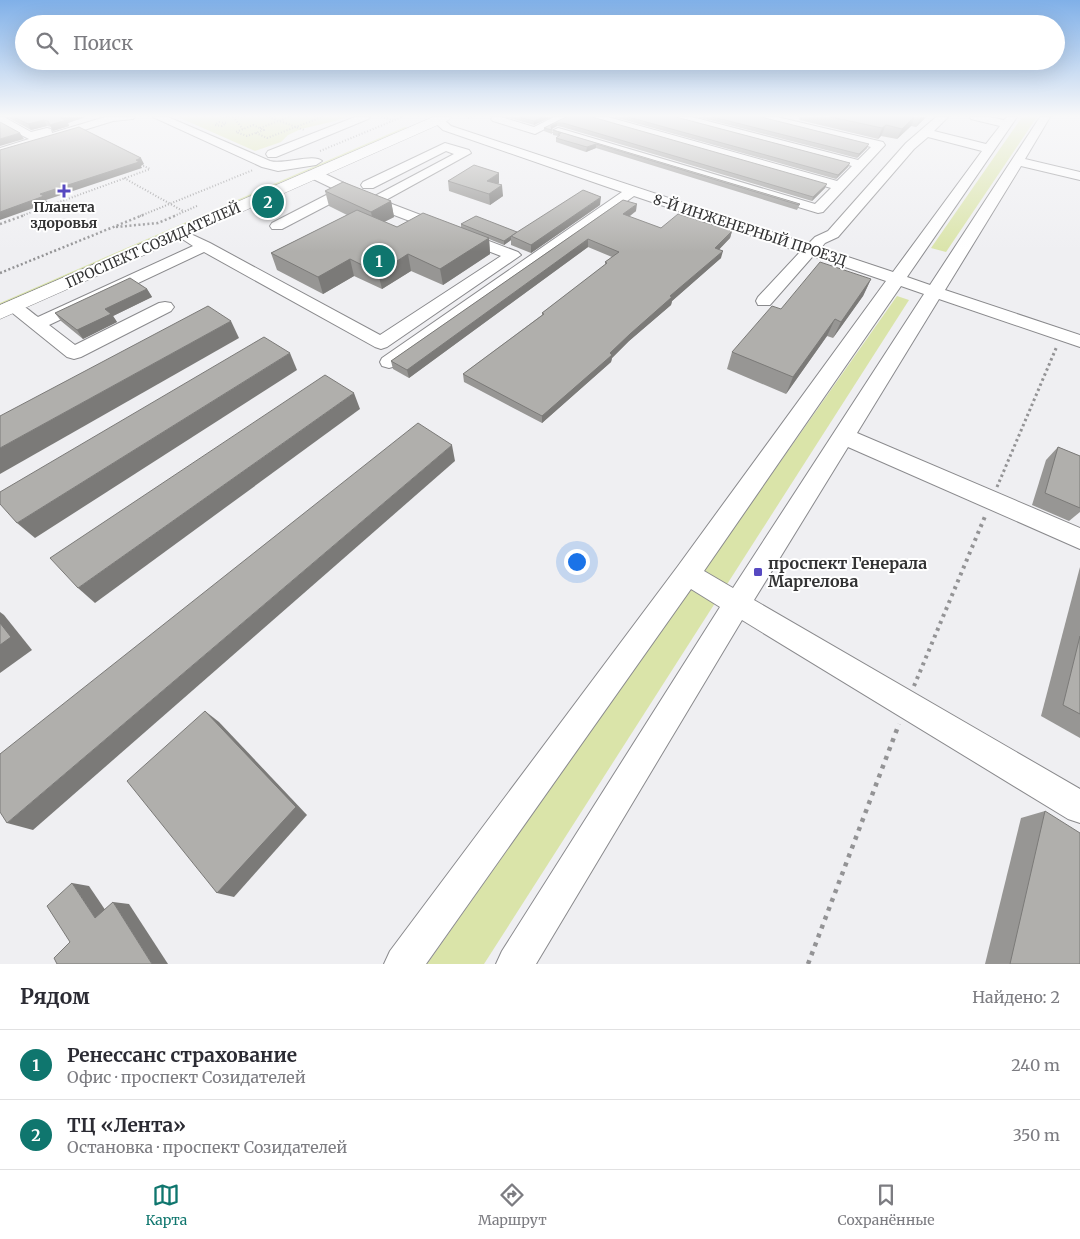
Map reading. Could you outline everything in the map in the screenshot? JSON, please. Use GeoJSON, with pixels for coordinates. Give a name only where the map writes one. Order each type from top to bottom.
{"type":"FeatureCollection","features":[{"type":"Feature","properties":{"kind":"main road","name":"ПРОСПЕКТ СОЗИДАТЕЛЕЙ"},"geometry":{"type":"LineString","coordinates":[[5,305],[180,233],[315,163]]}},
{"type":"Feature","properties":{"kind":"main road","name":"ПРОСПЕКТ СОЗИДАТЕЛЕЙ"},"geometry":{"type":"LineString","coordinates":[[5,305],[315,163]]}},
{"type":"Feature","properties":{"kind":"street"},"geometry":{"type":"LineString","coordinates":[[180,233],[381,342],[513,255],[346,190],[315,163],[278,167],[272,162]]}},
{"type":"Feature","properties":{"kind":"street"},"geometry":{"type":"LineString","coordinates":[[368,185],[416,162]]}},
{"type":"Feature","properties":{"kind":"street"},"geometry":{"type":"LineString","coordinates":[[373,202],[450,162]]}},
{"type":"Feature","properties":{"kind":"street","name":"8-Й ИНЖЕНЕРНЫЙ ПРОЕЗД"},"geometry":{"type":"LineString","coordinates":[[547,162],[632,191],[815,245]]}},
{"type":"Feature","properties":{"kind":"street","name":"8-Й ИНЖЕНЕРНЫЙ ПРОЕЗД"},"geometry":{"type":"LineString","coordinates":[[575,162],[938,286],[1080,341]]}},
{"type":"Feature","properties":{"kind":"street"},"geometry":{"type":"LineString","coordinates":[[660,162],[818,210],[824,196],[840,186],[845,173],[860,164]]}},
{"type":"Feature","properties":{"kind":"street"},"geometry":{"type":"LineString","coordinates":[[756,162],[840,186]]}},
{"type":"Feature","properties":{"kind":"street"},"geometry":{"type":"LineString","coordinates":[[805,162],[812,164]]}},
{"type":"Feature","properties":{"kind":"street"},"geometry":{"type":"LineString","coordinates":[[852,162],[860,164]]}},
{"type":"Feature","properties":{"kind":"street"},"geometry":{"type":"LineString","coordinates":[[764,301],[815,245],[833,234],[896,162]]}},
{"type":"Feature","properties":{"kind":"street"},"geometry":{"type":"LineString","coordinates":[[403,964],[684,579],[981,162]]}},
{"type":"Feature","properties":{"kind":"street"},"geometry":{"type":"LineString","coordinates":[[515,964],[737,605],[1016,162]]}},
{"type":"Feature","properties":{"kind":"street"},"geometry":{"type":"LineString","coordinates":[[1025,162],[1080,176]]}},
{"type":"Feature","properties":{"kind":"street"},"geometry":{"type":"LineString","coordinates":[[277,226],[346,190]]}},
{"type":"Feature","properties":{"kind":"street"},"geometry":{"type":"LineString","coordinates":[[389,362],[632,191]]}},
{"type":"Feature","properties":{"kind":"street"},"geometry":{"type":"LineString","coordinates":[[36,324],[204,246]]}},
{"type":"Feature","properties":{"kind":"street","name":"8-Й ИНЖЕНЕРНЫЙ ПРОЕЗД"},"geometry":{"type":"LineString","coordinates":[[938,286],[1034,310]]}},
{"type":"Feature","properties":{"kind":"street"},"geometry":{"type":"LineString","coordinates":[[5,305],[36,324],[74,353],[165,307]]}},
{"type":"Feature","properties":{"kind":"street"},"geometry":{"type":"LineString","coordinates":[[843,436],[1080,539]]}},
{"type":"Feature","properties":{"kind":"street"},"geometry":{"type":"LineString","coordinates":[[684,579],[737,605],[1080,807]]}},
{"type":"Feature","properties":{"kind":"path"},"geometry":{"type":"LineString","coordinates":[[0,273],[170,204],[262,162]]}},
{"type":"Feature","properties":{"kind":"path"},"geometry":{"type":"LineString","coordinates":[[0,224],[150,169],[144,166],[141,167]]}},
{"type":"Feature","properties":{"kind":"path"},"geometry":{"type":"LineString","coordinates":[[124,178],[184,212]]}},
{"type":"Feature","properties":{"kind":"path"},"geometry":{"type":"LineString","coordinates":[[113,227],[158,223],[197,206]]}},
{"type":"Feature","properties":{"kind":"path"},"geometry":{"type":"LineString","coordinates":[[808,964],[906,705],[1062,335]]}},
{"type":"Feature","properties":{"kind":"green space"},"geometry":{"type":"Polygon","coordinates":[[[324,162],[330,162],[0,305],[0,303],[324,162]]]}},
{"type":"Feature","properties":{"kind":"green space"},"geometry":{"type":"Polygon","coordinates":[[[991,162],[1007,162],[946,252],[931,248],[991,162]]]}},
{"type":"Feature","properties":{"kind":"green space"},"geometry":{"type":"Polygon","coordinates":[[[897,296],[909,300],[484,964],[427,964],[897,296]]]}},
{"type":"Feature","properties":{"kind":"building"},"geometry":{"type":"Polygon","coordinates":[[[0,162],[139,162],[40,194],[44,196],[0,212],[0,162]]]}},
{"type":"Feature","properties":{"kind":"building"},"geometry":{"type":"Polygon","coordinates":[[[656,162],[800,204],[799,205],[656,162]]]}},
{"type":"Feature","properties":{"kind":"building"},"geometry":{"type":"Polygon","coordinates":[[[695,162],[750,162],[827,184],[813,197],[695,162]]]}},
{"type":"Feature","properties":{"kind":"building"},"geometry":{"type":"Polygon","coordinates":[[[791,162],[850,163],[838,175],[791,162]]]}},
{"type":"Feature","properties":{"kind":"building"},"geometry":{"type":"Polygon","coordinates":[[[474,165],[499,173],[487,181],[502,185],[489,194],[448,181],[474,165]]]}},
{"type":"Feature","properties":{"kind":"building"},"geometry":{"type":"Polygon","coordinates":[[[343,182],[391,201],[371,212],[325,191],[343,182]]]}},
{"type":"Feature","properties":{"kind":"building"},"geometry":{"type":"Polygon","coordinates":[[[583,190],[601,197],[531,245],[511,236],[583,190]]]}},
{"type":"Feature","properties":{"kind":"building"},"geometry":{"type":"Polygon","coordinates":[[[623,200],[637,204],[623,214],[661,228],[678,214],[732,231],[715,248],[723,251],[670,296],[672,297],[610,353],[612,355],[542,416],[463,374],[544,314],[542,313],[619,252],[588,239],[407,370],[391,361],[623,200]]]}},
{"type":"Feature","properties":{"kind":"building"},"geometry":{"type":"Polygon","coordinates":[[[357,210],[397,227],[423,213],[489,238],[440,269],[408,254],[378,273],[350,259],[318,277],[271,253],[357,210]]]}},
{"type":"Feature","properties":{"kind":"building"},"geometry":{"type":"Polygon","coordinates":[[[476,216],[517,232],[504,241],[461,224],[476,216]]]}},
{"type":"Feature","properties":{"kind":"building"},"geometry":{"type":"Polygon","coordinates":[[[820,262],[871,279],[841,322],[835,319],[793,377],[732,352],[772,306],[781,309],[820,262]]]}},
{"type":"Feature","properties":{"kind":"building"},"geometry":{"type":"Polygon","coordinates":[[[130,278],[147,289],[105,309],[111,314],[77,330],[55,313],[130,278]]]}},
{"type":"Feature","properties":{"kind":"building"},"geometry":{"type":"Polygon","coordinates":[[[208,306],[231,321],[0,448],[0,416],[208,306]]]}},
{"type":"Feature","properties":{"kind":"building"},"geometry":{"type":"Polygon","coordinates":[[[264,337],[290,353],[17,523],[0,504],[0,492],[264,337]]]}},
{"type":"Feature","properties":{"kind":"building"},"geometry":{"type":"Polygon","coordinates":[[[325,375],[354,393],[78,588],[50,558],[325,375]]]}},
{"type":"Feature","properties":{"kind":"building"},"geometry":{"type":"Polygon","coordinates":[[[418,423],[452,445],[7,823],[0,812],[0,754],[418,423]]]}},
{"type":"Feature","properties":{"kind":"building"},"geometry":{"type":"Polygon","coordinates":[[[1058,447],[1080,456],[1080,508],[1045,493],[1058,447]]]}},
{"type":"Feature","properties":{"kind":"building"},"geometry":{"type":"Polygon","coordinates":[[[0,623],[11,637],[0,645],[0,623]]]}},
{"type":"Feature","properties":{"kind":"building"},"geometry":{"type":"Polygon","coordinates":[[[1080,636],[1080,714],[1063,705],[1080,636]]]}},
{"type":"Feature","properties":{"kind":"building"},"geometry":{"type":"Polygon","coordinates":[[[205,711],[296,807],[217,893],[127,781],[205,711]]]}},
{"type":"Feature","properties":{"kind":"building"},"geometry":{"type":"Polygon","coordinates":[[[1045,811],[1080,833],[1080,964],[1010,964],[1045,811]]]}},
{"type":"Feature","properties":{"kind":"building"},"geometry":{"type":"Polygon","coordinates":[[[72,883],[95,918],[113,902],[152,964],[57,964],[54,958],[70,942],[47,906],[72,883]]]}},
{"type":"Feature","properties":{"kind":"place","name":"Планета здоровья"},"geometry":{"type":"Point","coordinates":[64,191]}},
{"type":"Feature","properties":{"kind":"place","name":"ТЦ «Лента»"},"geometry":{"type":"Point","coordinates":[268,202]}},
{"type":"Feature","properties":{"kind":"place","name":"Ренессанс страхование"},"geometry":{"type":"Point","coordinates":[379,261]}},
{"type":"Feature","properties":{"kind":"place","name":"проспект Генерала Маргелова"},"geometry":{"type":"Point","coordinates":[758,572]}}]}
